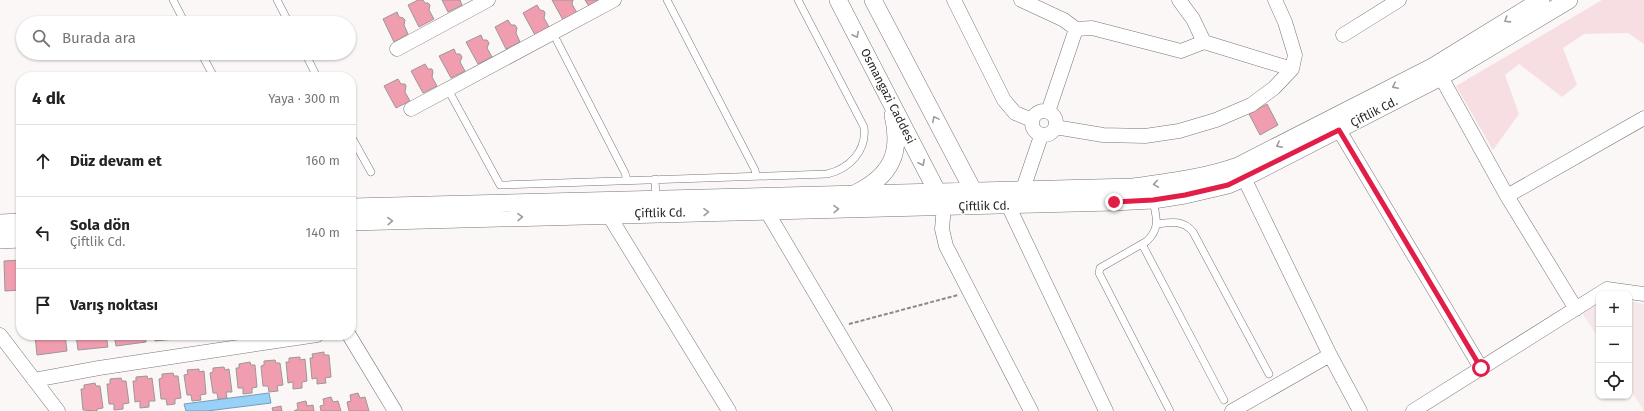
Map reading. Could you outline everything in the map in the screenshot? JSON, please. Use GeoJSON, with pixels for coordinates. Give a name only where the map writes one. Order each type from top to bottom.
{"type":"FeatureCollection","features":[{"type":"Feature","properties":{"kind":"street"},"geometry":{"type":"LineString","coordinates":[[397,49],[488,0]]}},
{"type":"Feature","properties":{"kind":"street"},"geometry":{"type":"LineString","coordinates":[[411,109],[614,0]]}},
{"type":"Feature","properties":{"kind":"street","name":"Osmangazi Caddesi"},"geometry":{"type":"LineString","coordinates":[[838,0],[941,199]]}},
{"type":"Feature","properties":{"kind":"street"},"geometry":{"type":"LineString","coordinates":[[873,0],[981,206]]}},
{"type":"Feature","properties":{"kind":"street"},"geometry":{"type":"LineString","coordinates":[[954,0],[1004,100],[1015,113],[1032,120]]}},
{"type":"Feature","properties":{"kind":"street"},"geometry":{"type":"LineString","coordinates":[[1021,0],[1064,20],[1076,29],[1092,28],[1181,51],[1204,42],[1292,69]]}},
{"type":"Feature","properties":{"kind":"street"},"geometry":{"type":"LineString","coordinates":[[1179,0],[1193,19],[1204,42]]}},
{"type":"Feature","properties":{"kind":"street"},"geometry":{"type":"LineString","coordinates":[[1055,127],[1103,135],[1145,136],[1179,131],[1216,120],[1251,105],[1274,88],[1292,69],[1295,54],[1285,22],[1275,0]]}},
{"type":"Feature","properties":{"kind":"street"},"geometry":{"type":"LineString","coordinates":[[1343,35],[1386,4],[1399,0]]}},
{"type":"Feature","properties":{"kind":"street","name":"Çiftlik Cd."},"geometry":{"type":"LineString","coordinates":[[356,222],[766,210],[941,199],[973,191],[1133,187],[1210,175],[1238,166],[1434,66],[1541,0]]}},
{"type":"Feature","properties":{"kind":"street","name":"Çiftlik Cd."},"geometry":{"type":"LineString","coordinates":[[356,207],[853,194],[941,199],[981,206],[1153,200],[1210,190],[1228,185],[1244,178],[1441,77],[1569,0]]}},
{"type":"Feature","properties":{"kind":"street"},"geometry":{"type":"LineString","coordinates":[[1048,112],[1076,29]]}},
{"type":"Feature","properties":{"kind":"street"},"geometry":{"type":"LineString","coordinates":[[1441,77],[1508,196],[1576,309]]}},
{"type":"Feature","properties":{"kind":"street"},"geometry":{"type":"LineString","coordinates":[[853,194],[876,182],[886,172],[893,159],[896,141],[895,125],[888,97]]}},
{"type":"Feature","properties":{"kind":"street"},"geometry":{"type":"LineString","coordinates":[[1044,111],[1048,112],[1054,117],[1055,127],[1049,135],[1041,136],[1034,131],[1031,124],[1032,120],[1036,113],[1044,111]]}},
{"type":"Feature","properties":{"kind":"street"},"geometry":{"type":"LineString","coordinates":[[1508,196],[1644,118]]}},
{"type":"Feature","properties":{"kind":"street"},"geometry":{"type":"LineString","coordinates":[[1339,130],[1481,368]]}},
{"type":"Feature","properties":{"kind":"street"},"geometry":{"type":"LineString","coordinates":[[1023,189],[1041,136]]}},
{"type":"Feature","properties":{"kind":"street"},"geometry":{"type":"LineString","coordinates":[[1244,178],[1330,355],[1360,411]]}},
{"type":"Feature","properties":{"kind":"street"},"geometry":{"type":"LineString","coordinates":[[941,199],[942,229],[946,246],[1031,411]]}},
{"type":"Feature","properties":{"kind":"street"},"geometry":{"type":"LineString","coordinates":[[1008,205],[1106,411]]}},
{"type":"Feature","properties":{"kind":"street"},"geometry":{"type":"LineString","coordinates":[[766,210],[885,411]]}},
{"type":"Feature","properties":{"kind":"street"},"geometry":{"type":"LineString","coordinates":[[608,214],[729,411]]}},
{"type":"Feature","properties":{"kind":"street"},"geometry":{"type":"LineString","coordinates":[[0,223],[16,222]]}},
{"type":"Feature","properties":{"kind":"street"},"geometry":{"type":"LineString","coordinates":[[0,240],[16,238]]}},
{"type":"Feature","properties":{"kind":"street"},"geometry":{"type":"LineString","coordinates":[[1413,411],[1607,289],[1644,294]]}},
{"type":"Feature","properties":{"kind":"street"},"geometry":{"type":"LineString","coordinates":[[0,335],[58,411]]}},
{"type":"Feature","properties":{"kind":"street"},"geometry":{"type":"LineString","coordinates":[[34,380],[99,368],[284,340]]}},
{"type":"Feature","properties":{"kind":"street"},"geometry":{"type":"LineString","coordinates":[[352,340],[395,411]]}},
{"type":"Feature","properties":{"kind":"street"},"geometry":{"type":"LineString","coordinates":[[1228,405],[1330,355]]}},
{"type":"Feature","properties":{"kind":"lane"},"geometry":{"type":"LineString","coordinates":[[173,0],[181,16]]}},
{"type":"Feature","properties":{"kind":"lane"},"geometry":{"type":"LineString","coordinates":[[277,0],[285,16]]}},
{"type":"Feature","properties":{"kind":"lane"},"geometry":{"type":"LineString","coordinates":[[667,0],[755,170],[756,176]]}},
{"type":"Feature","properties":{"kind":"lane"},"geometry":{"type":"LineString","coordinates":[[451,95],[500,185],[834,172],[852,162],[859,151],[864,138],[862,122],[798,0]]}},
{"type":"Feature","properties":{"kind":"lane"},"geometry":{"type":"LineString","coordinates":[[557,41],[625,173],[626,180]]}},
{"type":"Feature","properties":{"kind":"lane"},"geometry":{"type":"LineString","coordinates":[[205,60],[211,72]]}},
{"type":"Feature","properties":{"kind":"lane"},"geometry":{"type":"LineString","coordinates":[[308,60],[314,72]]}},
{"type":"Feature","properties":{"kind":"lane"},"geometry":{"type":"LineString","coordinates":[[356,145],[371,172]]}},
{"type":"Feature","properties":{"kind":"lane"},"geometry":{"type":"LineString","coordinates":[[655,179],[656,199]]}},
{"type":"Feature","properties":{"kind":"lane"},"geometry":{"type":"LineString","coordinates":[[1153,200],[1158,224],[1150,238],[1100,268],[1099,272],[1170,411]]}},
{"type":"Feature","properties":{"kind":"lane"},"geometry":{"type":"LineString","coordinates":[[1158,224],[1174,221],[1180,222],[1186,225],[1193,232],[1269,374]]}},
{"type":"Feature","properties":{"kind":"lane"},"geometry":{"type":"LineString","coordinates":[[1142,244],[1228,405]]}},
{"type":"Feature","properties":{"kind":"path"},"geometry":{"type":"LineString","coordinates":[[836,328],[969,292]]}},
{"type":"Feature","properties":{"kind":"shaded area"},"geometry":{"type":"Polygon","coordinates":[[[1602,0],[1644,0],[1644,44],[1628,33],[1584,34],[1563,48],[1577,85],[1562,97],[1519,64],[1505,75],[1519,114],[1493,150],[1456,86],[1602,0]]]}},
{"type":"Feature","properties":{"kind":"shaded area"},"geometry":{"type":"Polygon","coordinates":[[[1632,302],[1644,304],[1644,411],[1632,393],[1632,302]]]}},
{"type":"Feature","properties":{"kind":"shaded area"},"geometry":{"type":"Polygon","coordinates":[[[1596,304],[1596,334],[1582,313],[1596,304]]]}},
{"type":"Feature","properties":{"kind":"water"},"geometry":{"type":"Polygon","coordinates":[[[269,393],[271,403],[207,411],[186,411],[184,404],[269,393]]]}},
{"type":"Feature","properties":{"kind":"building"},"geometry":{"type":"Polygon","coordinates":[[[418,0],[423,0],[425,3],[430,5],[429,10],[434,19],[419,27],[408,5],[418,0]]]}},
{"type":"Feature","properties":{"kind":"building"},"geometry":{"type":"Polygon","coordinates":[[[442,0],[460,0],[462,5],[448,12],[442,0]]]}},
{"type":"Feature","properties":{"kind":"building"},"geometry":{"type":"Polygon","coordinates":[[[552,0],[573,0],[572,4],[577,13],[563,20],[552,0]]]}},
{"type":"Feature","properties":{"kind":"building"},"geometry":{"type":"Polygon","coordinates":[[[585,0],[602,0],[590,8],[585,0]]]}},
{"type":"Feature","properties":{"kind":"building"},"geometry":{"type":"Polygon","coordinates":[[[537,5],[540,10],[544,11],[544,18],[549,27],[535,35],[523,13],[537,5]]]}},
{"type":"Feature","properties":{"kind":"building"},"geometry":{"type":"Polygon","coordinates":[[[397,12],[399,17],[405,20],[404,25],[408,34],[394,42],[383,19],[397,12]]]}},
{"type":"Feature","properties":{"kind":"building"},"geometry":{"type":"Polygon","coordinates":[[[508,20],[511,25],[515,25],[517,28],[516,33],[520,42],[506,49],[495,27],[508,20]]]}},
{"type":"Feature","properties":{"kind":"building"},"geometry":{"type":"Polygon","coordinates":[[[481,35],[483,40],[487,40],[489,43],[487,48],[492,57],[478,64],[466,42],[481,35]]]}},
{"type":"Feature","properties":{"kind":"building"},"geometry":{"type":"Polygon","coordinates":[[[454,49],[456,54],[460,54],[462,57],[460,62],[465,71],[451,78],[439,56],[454,49]]]}},
{"type":"Feature","properties":{"kind":"building"},"geometry":{"type":"Polygon","coordinates":[[[425,64],[428,69],[432,69],[432,77],[437,86],[423,93],[411,71],[425,64]]]}},
{"type":"Feature","properties":{"kind":"building"},"geometry":{"type":"Polygon","coordinates":[[[398,79],[401,84],[405,84],[405,92],[410,101],[396,108],[384,86],[398,79]]]}},
{"type":"Feature","properties":{"kind":"building"},"geometry":{"type":"Polygon","coordinates":[[[1267,104],[1278,125],[1260,135],[1249,114],[1267,104]]]}},
{"type":"Feature","properties":{"kind":"building"},"geometry":{"type":"Polygon","coordinates":[[[16,260],[16,290],[5,291],[4,261],[16,260]]]}},
{"type":"Feature","properties":{"kind":"building"},"geometry":{"type":"Polygon","coordinates":[[[36,340],[66,340],[67,351],[37,355],[36,340]]]}},
{"type":"Feature","properties":{"kind":"building"},"geometry":{"type":"Polygon","coordinates":[[[77,340],[107,340],[108,347],[78,350],[77,340]]]}},
{"type":"Feature","properties":{"kind":"building"},"geometry":{"type":"Polygon","coordinates":[[[115,340],[146,340],[146,342],[116,346],[115,340]]]}},
{"type":"Feature","properties":{"kind":"building"},"geometry":{"type":"Polygon","coordinates":[[[324,352],[324,355],[329,355],[331,377],[325,378],[326,383],[317,384],[317,378],[312,379],[310,358],[313,358],[312,354],[324,352]]]}},
{"type":"Feature","properties":{"kind":"building"},"geometry":{"type":"Polygon","coordinates":[[[300,357],[300,360],[305,359],[307,381],[302,382],[302,388],[293,389],[293,382],[288,383],[286,362],[289,362],[289,358],[300,357]]]}},
{"type":"Feature","properties":{"kind":"building"},"geometry":{"type":"Polygon","coordinates":[[[275,360],[276,363],[280,363],[283,385],[277,386],[278,391],[269,392],[268,386],[263,386],[261,366],[264,365],[264,361],[275,360]]]}},
{"type":"Feature","properties":{"kind":"building"},"geometry":{"type":"Polygon","coordinates":[[[250,362],[251,365],[255,365],[257,387],[252,388],[252,393],[243,394],[243,388],[238,388],[236,368],[239,368],[239,364],[250,362]]]}},
{"type":"Feature","properties":{"kind":"building"},"geometry":{"type":"Polygon","coordinates":[[[224,367],[225,370],[229,369],[232,392],[226,392],[227,398],[218,399],[217,393],[213,393],[210,373],[213,372],[213,368],[224,367]]]}},
{"type":"Feature","properties":{"kind":"building"},"geometry":{"type":"Polygon","coordinates":[[[199,369],[199,372],[204,371],[206,394],[200,395],[201,400],[192,401],[191,395],[187,395],[184,375],[188,374],[187,370],[199,369]]]}},
{"type":"Feature","properties":{"kind":"building"},"geometry":{"type":"Polygon","coordinates":[[[173,373],[174,376],[178,376],[181,398],[175,399],[175,404],[167,405],[166,399],[161,399],[159,379],[162,378],[162,374],[173,373]]]}},
{"type":"Feature","properties":{"kind":"building"},"geometry":{"type":"Polygon","coordinates":[[[147,376],[148,379],[152,378],[155,401],[149,401],[149,407],[140,408],[140,401],[135,402],[133,381],[136,381],[136,377],[147,376]]]}},
{"type":"Feature","properties":{"kind":"building"},"geometry":{"type":"Polygon","coordinates":[[[121,378],[122,381],[126,381],[129,403],[123,404],[123,409],[114,410],[114,404],[109,404],[107,384],[110,384],[110,379],[121,378]]]}},
{"type":"Feature","properties":{"kind":"building"},"geometry":{"type":"Polygon","coordinates":[[[95,383],[96,386],[100,386],[103,408],[97,409],[97,411],[83,410],[81,389],[84,389],[84,385],[95,383]]]}},
{"type":"Feature","properties":{"kind":"building"},"geometry":{"type":"Polygon","coordinates":[[[358,393],[360,398],[365,397],[369,411],[349,411],[347,402],[351,401],[350,395],[358,393]]]}},
{"type":"Feature","properties":{"kind":"building"},"geometry":{"type":"Polygon","coordinates":[[[331,397],[333,402],[338,401],[341,411],[321,411],[320,406],[324,405],[323,399],[331,397]]]}},
{"type":"Feature","properties":{"kind":"building"},"geometry":{"type":"Polygon","coordinates":[[[306,401],[307,406],[313,405],[314,411],[294,411],[298,409],[297,403],[306,401]]]}},
{"type":"Feature","properties":{"kind":"building"},"geometry":{"type":"Polygon","coordinates":[[[281,406],[282,411],[273,411],[272,408],[281,406]]]}},
{"type":"Feature","properties":{"kind":"route"},"geometry":{"type":"LineString","coordinates":[[1114,202],[1153,200],[1210,190],[1228,185],[1339,130],[1481,368]]}}]}
